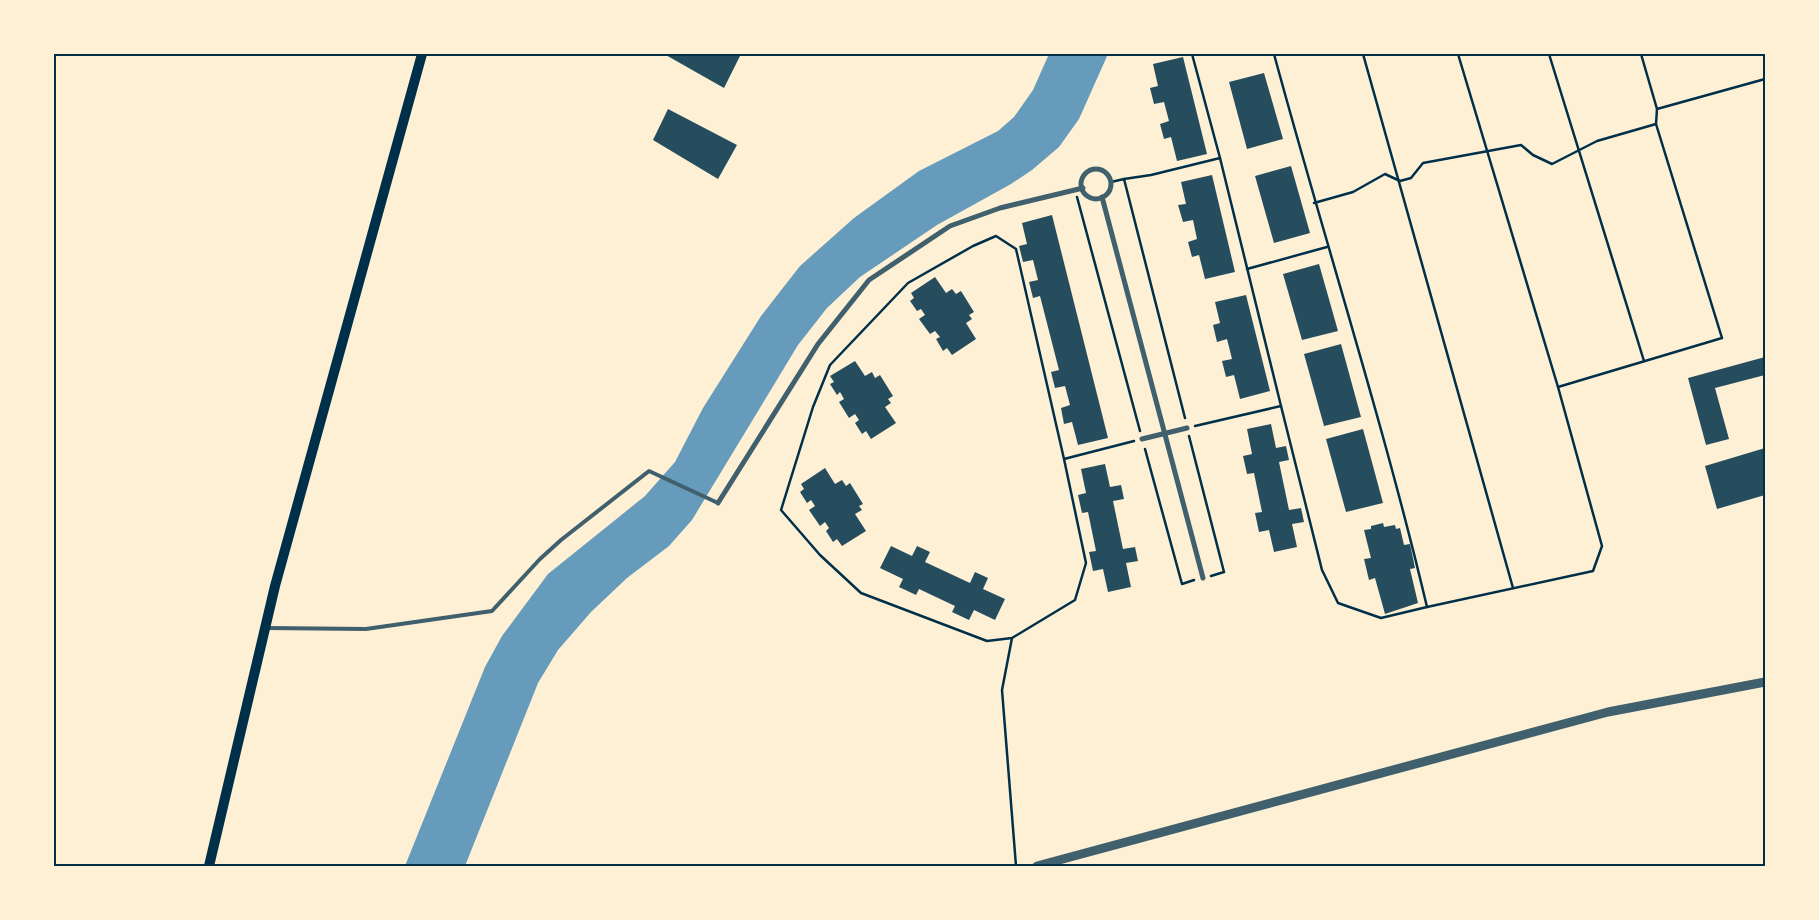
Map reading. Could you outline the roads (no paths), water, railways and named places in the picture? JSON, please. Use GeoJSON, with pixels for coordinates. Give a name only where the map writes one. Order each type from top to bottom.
{"type":"FeatureCollection","features":[{"type":"Feature","properties":{"kind":"main road"},"geometry":{"type":"LineString","coordinates":[[209,866],[275,586],[422,54]]}},
{"type":"Feature","properties":{"kind":"street"},"geometry":{"type":"LineString","coordinates":[[1093,169],[1107,173],[1111,182],[1109,191],[1102,197],[1092,198],[1083,188],[1085,174],[1093,169]]}},
{"type":"Feature","properties":{"kind":"street"},"geometry":{"type":"LineString","coordinates":[[718,503],[818,344],[869,280],[950,226],[1000,208],[1083,188]]}},
{"type":"Feature","properties":{"kind":"street"},"geometry":{"type":"LineString","coordinates":[[1102,197],[1203,578]]}},
{"type":"Feature","properties":{"kind":"street"},"geometry":{"type":"LineString","coordinates":[[1142,438],[1187,428]]}},
{"type":"Feature","properties":{"kind":"street"},"geometry":{"type":"LineString","coordinates":[[1037,866],[1608,712],[1765,682]]}},
{"type":"Feature","properties":{"kind":"lane"},"geometry":{"type":"LineString","coordinates":[[266,628],[366,629],[492,611],[540,559],[561,540],[649,471],[718,503]]}},
{"type":"Feature","properties":{"kind":"water"},"geometry":{"type":"Polygon","coordinates":[[[1049,54],[1108,54],[1079,119],[1059,147],[1032,170],[1011,184],[937,225],[860,277],[827,308],[798,345],[692,520],[669,546],[627,578],[591,612],[558,650],[538,683],[465,866],[405,866],[485,667],[502,636],[548,574],[645,496],[675,462],[703,408],[761,316],[800,266],[854,218],[919,171],[998,131],[1014,117],[1033,90],[1049,54]]]}}]}
